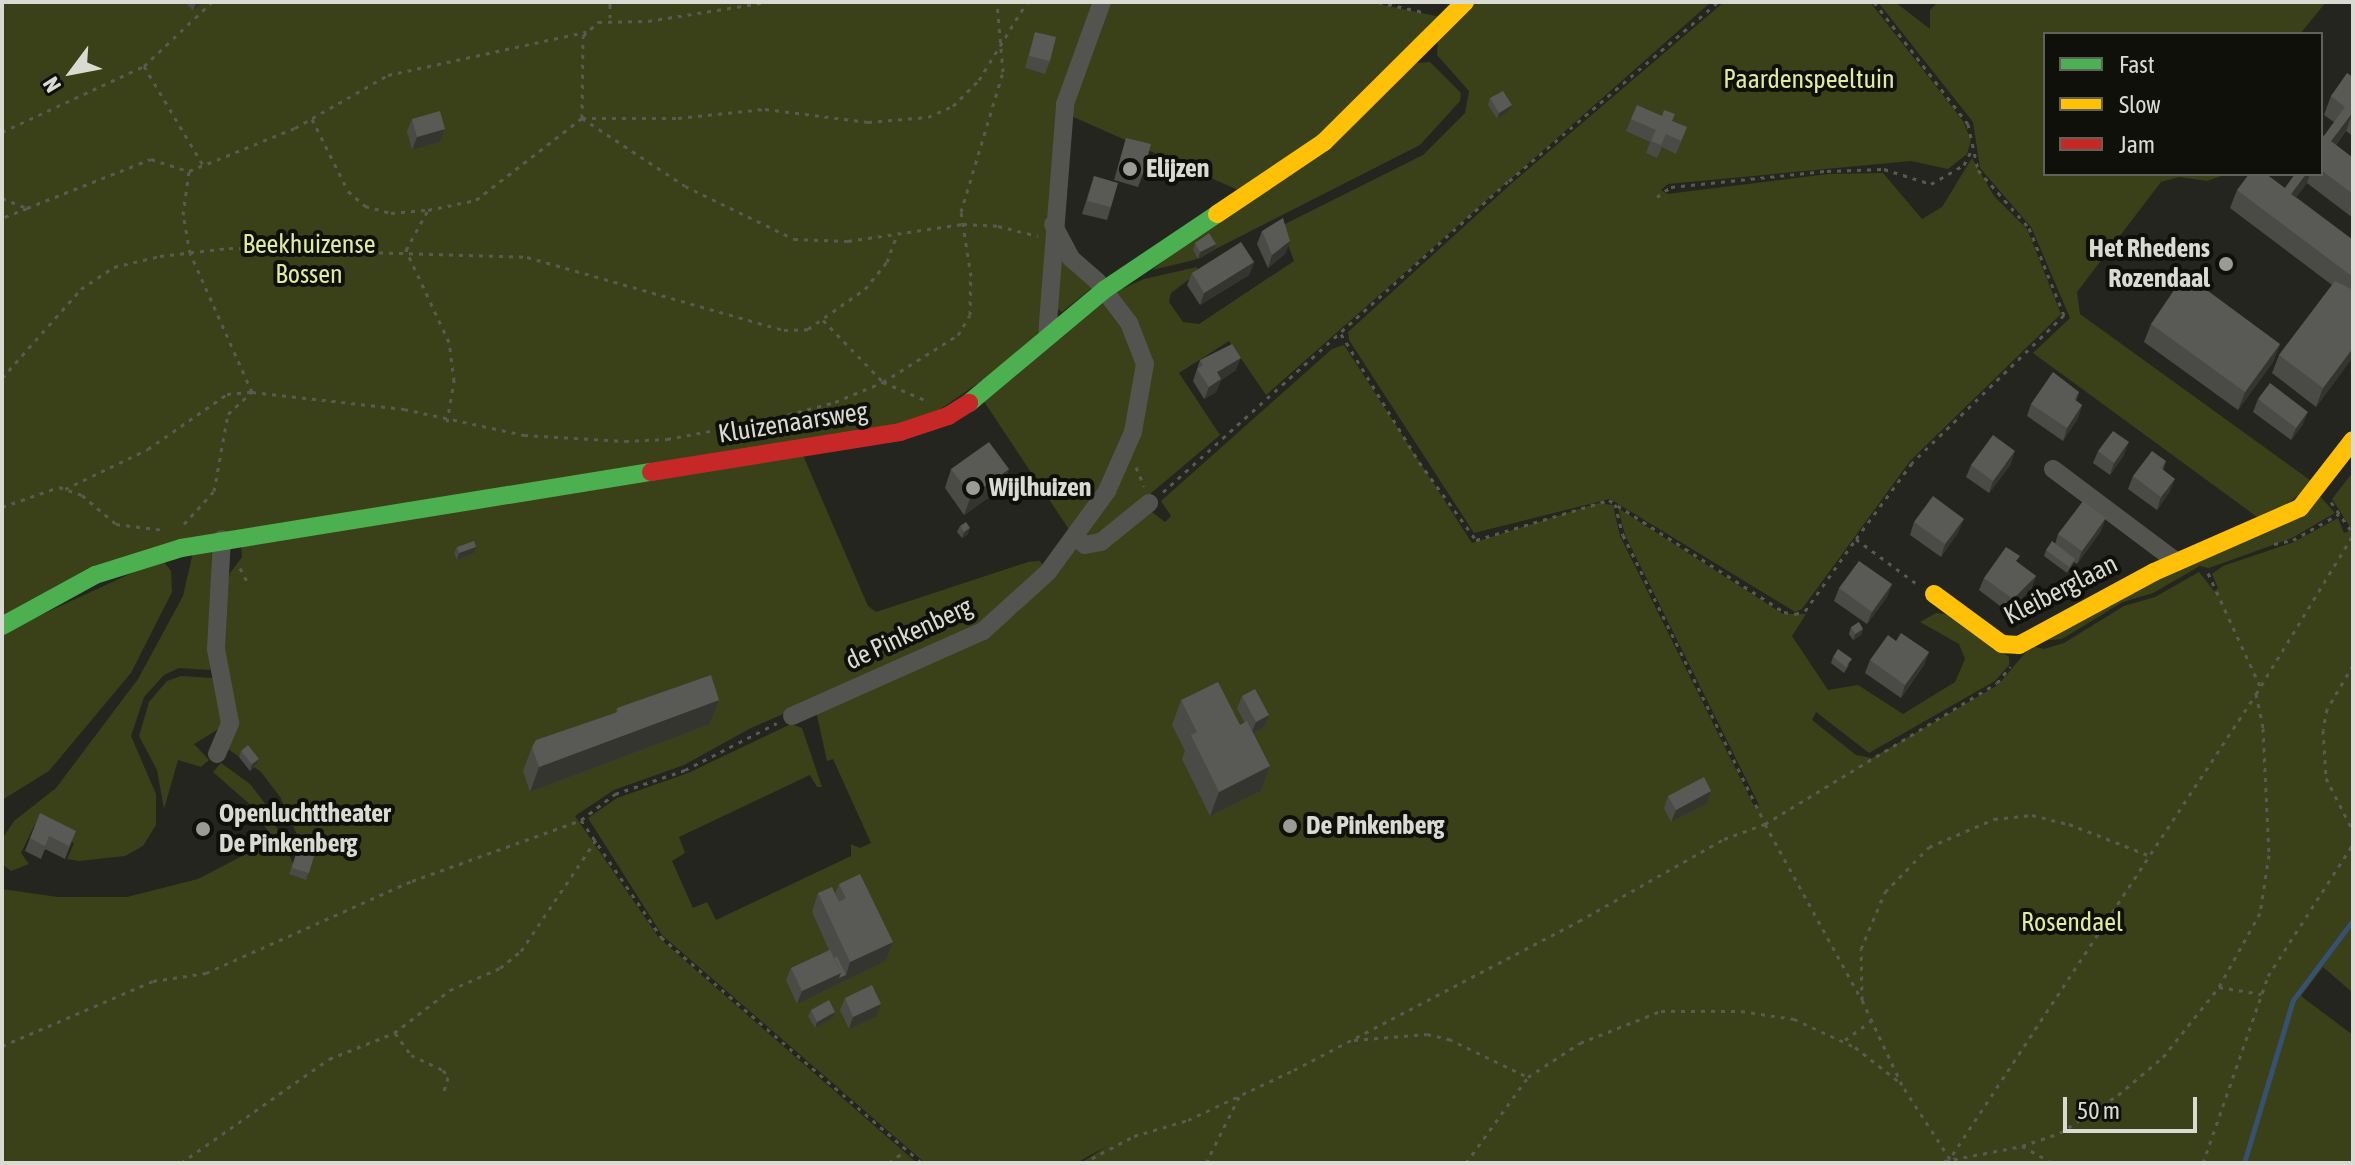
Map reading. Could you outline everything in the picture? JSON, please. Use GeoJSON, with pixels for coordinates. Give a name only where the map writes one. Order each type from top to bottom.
{"type":"FeatureCollection","features":[{"type":"Feature","properties":{"kind":"street"},"geometry":{"type":"LineString","coordinates":[[1047,335],[1065,104],[1102,2]]}},
{"type":"Feature","properties":{"kind":"street","name":"Kluizenaarsweg"},"geometry":{"type":"LineString","coordinates":[[2,626],[43,600],[124,563],[222,539],[900,432],[963,408],[1104,290],[1324,142],[1465,2]]}},
{"type":"Feature","properties":{"kind":"street","name":"de Pinkenberg"},"geometry":{"type":"LineString","coordinates":[[792,716],[983,631],[1014,608],[1076,538],[1127,448],[1145,364],[1129,323],[1104,290],[1071,258],[1053,232]]}},
{"type":"Feature","properties":{"kind":"street","name":"Kleiberglaan"},"geometry":{"type":"LineString","coordinates":[[1934,594],[2002,644],[2014,646],[2177,562],[2282,519],[2319,487],[2353,440]]}},
{"type":"Feature","properties":{"kind":"street","name":"Kleiberglaan"},"geometry":{"type":"LineString","coordinates":[[2053,469],[2177,562]]}},
{"type":"Feature","properties":{"kind":"street"},"geometry":{"type":"LineString","coordinates":[[1076,538],[1085,545],[1101,542],[1149,503]]}},
{"type":"Feature","properties":{"kind":"street"},"geometry":{"type":"LineString","coordinates":[[217,754],[230,723],[216,649],[222,539]]}},
{"type":"Feature","properties":{"kind":"path"},"geometry":{"type":"LineString","coordinates":[[2,132],[144,66],[212,2]]}},
{"type":"Feature","properties":{"kind":"path"},"geometry":{"type":"LineString","coordinates":[[610,2],[610,18]]}},
{"type":"Feature","properties":{"kind":"path"},"geometry":{"type":"LineString","coordinates":[[2,218],[151,159],[189,171],[312,119],[388,75],[586,32],[610,18],[648,21],[766,2]]}},
{"type":"Feature","properties":{"kind":"path"},"geometry":{"type":"LineString","coordinates":[[2,507],[39,492],[65,489],[148,449],[227,394],[252,392],[404,409],[447,422],[524,435],[667,439],[805,411],[883,382],[965,328],[971,276],[961,212],[1003,72],[997,2]]}},
{"type":"Feature","properties":{"kind":"path"},"geometry":{"type":"LineString","coordinates":[[312,119],[348,191],[365,206],[391,213],[428,210],[476,200],[582,118],[666,118],[765,109],[868,122],[928,117],[953,106],[979,80],[1002,36],[1027,2]]}},
{"type":"Feature","properties":{"kind":"path"},"geometry":{"type":"LineString","coordinates":[[1378,2],[1451,17]]}},
{"type":"Feature","properties":{"kind":"path"},"geometry":{"type":"LineString","coordinates":[[1127,448],[1149,503],[1509,181],[1718,2]]}},
{"type":"Feature","properties":{"kind":"path"},"geometry":{"type":"LineString","coordinates":[[1341,334],[1419,462],[1476,540],[1597,501],[1615,504],[1784,612],[1795,614],[1805,611],[1912,463],[2064,318],[2029,228],[1978,170],[1968,124],[1874,2]]}},
{"type":"Feature","properties":{"kind":"path"},"geometry":{"type":"LineString","coordinates":[[582,118],[586,32]]}},
{"type":"Feature","properties":{"kind":"path"},"geometry":{"type":"LineString","coordinates":[[144,66],[203,165]]}},
{"type":"Feature","properties":{"kind":"path"},"geometry":{"type":"LineString","coordinates":[[582,118],[685,186],[794,239],[821,242],[897,235],[963,224],[1053,232]]}},
{"type":"Feature","properties":{"kind":"path"},"geometry":{"type":"LineString","coordinates":[[1657,197],[1671,187],[1827,171],[1884,169],[1931,184],[1964,165],[1973,147]]}},
{"type":"Feature","properties":{"kind":"path"},"geometry":{"type":"LineString","coordinates":[[189,171],[183,215],[190,253],[252,392]]}},
{"type":"Feature","properties":{"kind":"path"},"geometry":{"type":"LineString","coordinates":[[2,198],[27,208]]}},
{"type":"Feature","properties":{"kind":"path"},"geometry":{"type":"LineString","coordinates":[[406,250],[428,210]]}},
{"type":"Feature","properties":{"kind":"path"},"geometry":{"type":"LineString","coordinates":[[2,378],[97,276],[133,262],[229,248],[406,250],[527,257],[616,279],[752,324],[808,329],[865,289],[887,262],[897,235]]}},
{"type":"Feature","properties":{"kind":"path"},"geometry":{"type":"LineString","coordinates":[[406,250],[449,342],[454,381],[447,422]]}},
{"type":"Feature","properties":{"kind":"path"},"geometry":{"type":"LineString","coordinates":[[823,320],[883,382],[926,401]]}},
{"type":"Feature","properties":{"kind":"path"},"geometry":{"type":"LineString","coordinates":[[65,489],[82,495],[116,524],[176,532],[214,491],[228,414],[252,392]]}},
{"type":"Feature","properties":{"kind":"path"},"geometry":{"type":"LineString","coordinates":[[1949,1161],[2256,694],[2353,535],[2319,487]]}},
{"type":"Feature","properties":{"kind":"path"},"geometry":{"type":"LineString","coordinates":[[1615,504],[1623,535],[1765,824],[1862,1000],[1902,1085],[1949,1161]]}},
{"type":"Feature","properties":{"kind":"path"},"geometry":{"type":"LineString","coordinates":[[1856,539],[1934,594]]}},
{"type":"Feature","properties":{"kind":"path"},"geometry":{"type":"LineString","coordinates":[[2208,572],[2260,686]]}},
{"type":"Feature","properties":{"kind":"path"},"geometry":{"type":"LineString","coordinates":[[1083,1163],[1134,1136],[1188,1120],[1352,1040],[1724,839],[1765,824],[1997,683],[2014,659]]}},
{"type":"Feature","properties":{"kind":"path"},"geometry":{"type":"LineString","coordinates":[[2353,665],[2327,709],[2323,730],[2326,778],[2353,831]]}},
{"type":"Feature","properties":{"kind":"path"},"geometry":{"type":"LineString","coordinates":[[1934,1163],[2022,1146],[2060,1133],[2118,1095],[2163,1057],[2219,987],[2260,913],[2269,855],[2263,728],[2256,694]]}},
{"type":"Feature","properties":{"kind":"path"},"geometry":{"type":"LineString","coordinates":[[2,1046],[153,981],[206,973],[412,881],[581,820],[615,794],[685,770],[792,716]]}},
{"type":"Feature","properties":{"kind":"path"},"geometry":{"type":"LineString","coordinates":[[1862,1000],[1861,949],[1870,917],[1904,869],[1952,835],[1994,819],[2032,815],[2069,824],[2148,855]]}},
{"type":"Feature","properties":{"kind":"path"},"geometry":{"type":"LineString","coordinates":[[581,820],[661,937],[922,1163]]}},
{"type":"Feature","properties":{"kind":"path"},"geometry":{"type":"LineString","coordinates":[[181,1163],[329,1059],[394,1033],[450,990],[483,978],[521,951],[596,840]]}},
{"type":"Feature","properties":{"kind":"path"},"geometry":{"type":"LineString","coordinates":[[2203,1163],[2261,994],[2281,952],[2353,844]]}},
{"type":"Feature","properties":{"kind":"path"},"geometry":{"type":"LineString","coordinates":[[2219,987],[2261,994]]}},
{"type":"Feature","properties":{"kind":"path"},"geometry":{"type":"LineString","coordinates":[[1466,1163],[1528,1077],[1580,1043],[1661,1011],[1771,1013],[1844,1040],[1902,1085]]}},
{"type":"Feature","properties":{"kind":"path"},"geometry":{"type":"LineString","coordinates":[[1844,1040],[1871,1021]]}},
{"type":"Feature","properties":{"kind":"path"},"geometry":{"type":"LineString","coordinates":[[394,1033],[411,1055],[443,1070],[448,1077],[443,1094]]}},
{"type":"Feature","properties":{"kind":"path"},"geometry":{"type":"LineString","coordinates":[[1352,1040],[1427,1034],[1449,1039],[1528,1077]]}},
{"type":"Feature","properties":{"kind":"path"},"geometry":{"type":"LineString","coordinates":[[1206,1163],[1240,1095]]}},
{"type":"Feature","properties":{"kind":"path"},"geometry":{"type":"LineString","coordinates":[[2022,1146],[2053,1163]]}},
{"type":"Feature","properties":{"kind":"path"},"geometry":{"type":"LineString","coordinates":[[889,1163],[906,1149]]}},
{"type":"Feature","properties":{"kind":"green space","name":"Beekhuizense Bossen"},"geometry":{"type":"Polygon","coordinates":[[[2,2],[1096,2],[1082,36],[1037,337],[1022,353],[923,421],[227,533],[2,619],[2,2]]]}},
{"type":"Feature","properties":{"kind":"green space"},"geometry":{"type":"Polygon","coordinates":[[[1108,2],[1370,2],[1440,17],[1347,116],[1238,190],[1069,115],[1108,2]]]}},
{"type":"Feature","properties":{"kind":"green space"},"geometry":{"type":"Polygon","coordinates":[[[1475,2],[1711,2],[1266,395],[1229,341],[1179,373],[1220,435],[1098,538],[1082,535],[1149,383],[1115,292],[1144,279],[1197,267],[1198,273],[1171,293],[1169,302],[1183,322],[1199,324],[1294,261],[1281,226],[1423,155],[1465,113],[1469,91],[1437,55],[1438,40],[1475,2]]]}},
{"type":"Feature","properties":{"kind":"green space","name":"Paardenspeeltuin"},"geometry":{"type":"Polygon","coordinates":[[[1724,2],[1870,2],[1963,121],[1971,140],[1967,154],[1948,169],[1911,161],[1668,184],[1661,190],[1667,194],[1828,174],[1883,173],[1922,219],[1942,207],[1972,158],[1994,196],[2027,229],[2061,314],[1910,461],[1802,609],[1795,612],[1610,499],[1474,533],[1349,340],[1348,332],[1512,183],[1724,2]]]}},
{"type":"Feature","properties":{"kind":"green space"},"geometry":{"type":"Polygon","coordinates":[[[1878,2],[1895,2],[1930,29],[1930,10],[1938,2],[2326,2],[2302,32],[2043,32],[2043,176],[2221,176],[2207,181],[2179,177],[2161,182],[2077,292],[2080,314],[2314,483],[2264,522],[2033,353],[2070,318],[2031,227],[1980,168],[1973,122],[1878,2]]]}},
{"type":"Feature","properties":{"kind":"green space"},"geometry":{"type":"Polygon","coordinates":[[[1430,62],[1461,93],[1460,101],[1420,145],[1194,260],[1152,270],[1417,63],[1430,62]]]}},
{"type":"Feature","properties":{"kind":"green space"},"geometry":{"type":"Polygon","coordinates":[[[1056,248],[1094,286],[1062,312],[1056,308],[1056,248]]]}},
{"type":"Feature","properties":{"kind":"green space"},"geometry":{"type":"Polygon","coordinates":[[[1101,301],[1136,347],[1140,380],[1117,461],[1072,534],[983,400],[1101,301]]]}},
{"type":"Feature","properties":{"kind":"green space","name":"Rosendael"},"geometry":{"type":"Polygon","coordinates":[[[1344,345],[1472,543],[1598,503],[1613,505],[1620,536],[1755,808],[1759,805],[1625,535],[1618,508],[1783,614],[1806,614],[1792,636],[1828,690],[1858,685],[1903,714],[1955,682],[1965,659],[1959,644],[1920,622],[1936,613],[1953,615],[2009,657],[2009,665],[1995,681],[1869,753],[1816,712],[1812,720],[1856,755],[1872,758],[1998,685],[2031,646],[2044,649],[2064,643],[2124,606],[2155,597],[2199,572],[2214,591],[2218,588],[2212,574],[2223,566],[2294,542],[2338,518],[2344,533],[2352,530],[2332,499],[2353,472],[2353,993],[2323,967],[2301,996],[2353,1035],[2353,1163],[1081,1163],[1107,1146],[1076,1163],[925,1163],[662,935],[588,818],[617,798],[688,773],[791,724],[802,728],[822,787],[817,787],[810,775],[679,837],[685,853],[672,861],[693,908],[707,902],[716,920],[851,856],[851,844],[860,848],[871,843],[833,759],[827,761],[816,711],[987,635],[1017,613],[1076,546],[1152,512],[1165,522],[1171,516],[1161,501],[1332,349],[1344,345]]]}},
{"type":"Feature","properties":{"kind":"green space"},"geometry":{"type":"Polygon","coordinates":[[[802,453],[868,606],[876,612],[1028,562],[1040,561],[1045,568],[982,627],[751,728],[684,765],[614,790],[575,816],[659,938],[917,1163],[2,1163],[2,889],[58,897],[127,897],[198,879],[244,855],[271,837],[254,808],[213,772],[221,763],[250,784],[267,806],[296,870],[311,866],[280,797],[261,772],[228,749],[223,674],[226,589],[230,573],[242,557],[241,541],[802,453]]]}},
{"type":"Feature","properties":{"kind":"green space"},"geometry":{"type":"Polygon","coordinates":[[[2319,495],[2335,513],[2292,538],[2209,568],[2200,566],[2153,593],[2123,602],[2062,639],[2039,641],[2158,576],[2285,523],[2319,495]]]}},
{"type":"Feature","properties":{"kind":"green space"},"geometry":{"type":"Polygon","coordinates":[[[212,547],[210,670],[179,668],[164,675],[144,697],[131,736],[156,794],[156,825],[143,846],[125,856],[79,861],[67,859],[74,843],[35,824],[21,853],[29,864],[11,871],[2,864],[2,839],[14,821],[56,788],[138,679],[183,596],[193,552],[212,547]]]}},
{"type":"Feature","properties":{"kind":"green space"},"geometry":{"type":"Polygon","coordinates":[[[162,559],[171,571],[172,592],[131,673],[49,771],[2,800],[2,633],[162,559]]]}},
{"type":"Feature","properties":{"kind":"green space"},"geometry":{"type":"Polygon","coordinates":[[[181,676],[213,678],[225,725],[194,744],[209,760],[201,767],[178,760],[164,809],[157,770],[139,736],[149,702],[167,681],[181,676]]]}},
{"type":"Feature","properties":{"kind":"building"},"geometry":{"type":"Polygon","coordinates":[[[1035,32],[1056,37],[1050,61],[1029,56],[1035,32]]]}},
{"type":"Feature","properties":{"kind":"building"},"geometry":{"type":"Polygon","coordinates":[[[2347,73],[2353,77],[2353,112],[2331,141],[2353,158],[2353,194],[2323,172],[2323,135],[2345,107],[2331,96],[2347,73]]]}},
{"type":"Feature","properties":{"kind":"building"},"geometry":{"type":"Polygon","coordinates":[[[1503,91],[1512,105],[1499,113],[1490,98],[1503,91]]]}},
{"type":"Feature","properties":{"kind":"building"},"geometry":{"type":"Polygon","coordinates":[[[1637,105],[1662,116],[1664,110],[1675,114],[1672,121],[1687,127],[1681,141],[1666,134],[1661,145],[1651,141],[1656,130],[1631,119],[1637,105]]]}},
{"type":"Feature","properties":{"kind":"building"},"geometry":{"type":"Polygon","coordinates":[[[440,111],[445,129],[417,137],[412,119],[440,111]]]}},
{"type":"Feature","properties":{"kind":"building"},"geometry":{"type":"Polygon","coordinates":[[[1126,138],[1151,144],[1143,174],[1118,168],[1126,138]]]}},
{"type":"Feature","properties":{"kind":"building"},"geometry":{"type":"Polygon","coordinates":[[[1094,176],[1118,183],[1111,207],[1087,201],[1094,176]]]}},
{"type":"Feature","properties":{"kind":"building"},"geometry":{"type":"Polygon","coordinates":[[[2248,176],[2269,176],[2285,188],[2294,176],[2304,176],[2291,194],[2353,240],[2353,277],[2237,190],[2248,176]]]}},
{"type":"Feature","properties":{"kind":"building"},"geometry":{"type":"Polygon","coordinates":[[[1283,218],[1290,241],[1272,255],[1262,231],[1283,218]]]}},
{"type":"Feature","properties":{"kind":"building"},"geometry":{"type":"Polygon","coordinates":[[[1209,233],[1216,244],[1200,252],[1195,243],[1209,233]]]}},
{"type":"Feature","properties":{"kind":"building"},"geometry":{"type":"Polygon","coordinates":[[[1241,242],[1254,262],[1204,293],[1192,273],[1241,242]]]}},
{"type":"Feature","properties":{"kind":"building"},"geometry":{"type":"Polygon","coordinates":[[[2185,274],[2280,344],[2245,392],[2151,324],[2185,274]]]}},
{"type":"Feature","properties":{"kind":"building"},"geometry":{"type":"Polygon","coordinates":[[[2335,281],[2351,289],[2353,287],[2353,348],[2323,388],[2279,355],[2335,281]]]}},
{"type":"Feature","properties":{"kind":"building"},"geometry":{"type":"Polygon","coordinates":[[[1232,344],[1241,358],[1217,372],[1221,379],[1209,387],[1197,369],[1203,365],[1200,360],[1232,344]]]}},
{"type":"Feature","properties":{"kind":"building"},"geometry":{"type":"Polygon","coordinates":[[[2053,372],[2079,392],[2074,399],[2082,405],[2067,428],[2031,404],[2053,372]]]}},
{"type":"Feature","properties":{"kind":"building"},"geometry":{"type":"Polygon","coordinates":[[[2270,383],[2308,412],[2296,428],[2258,399],[2270,383]]]}},
{"type":"Feature","properties":{"kind":"building"},"geometry":{"type":"Polygon","coordinates":[[[2113,431],[2129,442],[2114,463],[2098,451],[2113,431]]]}},
{"type":"Feature","properties":{"kind":"building"},"geometry":{"type":"Polygon","coordinates":[[[1993,435],[2015,451],[1993,481],[1971,465],[1993,435]]]}},
{"type":"Feature","properties":{"kind":"building"},"geometry":{"type":"Polygon","coordinates":[[[989,442],[1009,469],[971,496],[951,469],[989,442]]]}},
{"type":"Feature","properties":{"kind":"building"},"geometry":{"type":"Polygon","coordinates":[[[2152,451],[2166,461],[2161,468],[2175,479],[2161,497],[2133,476],[2152,451]]]}},
{"type":"Feature","properties":{"kind":"building"},"geometry":{"type":"Polygon","coordinates":[[[1933,496],[1964,519],[1945,544],[1914,522],[1933,496]]]}},
{"type":"Feature","properties":{"kind":"building"},"geometry":{"type":"Polygon","coordinates":[[[2083,501],[2106,518],[2082,551],[2058,534],[2083,501]]]}},
{"type":"Feature","properties":{"kind":"building"},"geometry":{"type":"Polygon","coordinates":[[[966,522],[970,528],[964,532],[960,526],[966,522]]]}},
{"type":"Feature","properties":{"kind":"building"},"geometry":{"type":"Polygon","coordinates":[[[474,541],[476,547],[459,553],[457,547],[474,541]]]}},
{"type":"Feature","properties":{"kind":"building"},"geometry":{"type":"Polygon","coordinates":[[[2052,541],[2075,559],[2069,567],[2046,550],[2052,541]]]}},
{"type":"Feature","properties":{"kind":"building"},"geometry":{"type":"Polygon","coordinates":[[[2006,547],[2020,556],[2016,561],[2036,576],[2013,599],[1984,578],[2006,547]]]}},
{"type":"Feature","properties":{"kind":"building"},"geometry":{"type":"Polygon","coordinates":[[[1859,561],[1892,584],[1872,612],[1839,588],[1859,561]]]}},
{"type":"Feature","properties":{"kind":"building"},"geometry":{"type":"Polygon","coordinates":[[[1859,622],[1863,629],[1855,634],[1851,627],[1859,622]]]}},
{"type":"Feature","properties":{"kind":"building"},"geometry":{"type":"Polygon","coordinates":[[[1901,633],[1929,652],[1905,685],[1870,660],[1888,635],[1896,641],[1901,633]]]}},
{"type":"Feature","properties":{"kind":"building"},"geometry":{"type":"Polygon","coordinates":[[[1838,649],[1852,659],[1846,667],[1833,657],[1838,649]]]}},
{"type":"Feature","properties":{"kind":"building"},"geometry":{"type":"Polygon","coordinates":[[[711,675],[719,700],[539,767],[532,747],[536,740],[711,675]]]}},
{"type":"Feature","properties":{"kind":"building"},"geometry":{"type":"Polygon","coordinates":[[[1218,682],[1240,725],[1247,721],[1270,766],[1219,792],[1191,735],[1197,732],[1181,700],[1218,682]]]}},
{"type":"Feature","properties":{"kind":"building"},"geometry":{"type":"Polygon","coordinates":[[[1255,689],[1269,715],[1256,722],[1242,696],[1255,689]]]}},
{"type":"Feature","properties":{"kind":"building"},"geometry":{"type":"Polygon","coordinates":[[[248,745],[259,759],[252,764],[241,751],[248,745]]]}},
{"type":"Feature","properties":{"kind":"building"},"geometry":{"type":"Polygon","coordinates":[[[1704,777],[1711,791],[1676,810],[1668,796],[1704,777]]]}},
{"type":"Feature","properties":{"kind":"building"},"geometry":{"type":"Polygon","coordinates":[[[40,813],[76,831],[69,846],[49,836],[45,846],[30,838],[40,813]]]}},
{"type":"Feature","properties":{"kind":"building"},"geometry":{"type":"Polygon","coordinates":[[[297,851],[314,856],[309,873],[292,868],[297,851]]]}},
{"type":"Feature","properties":{"kind":"building"},"geometry":{"type":"Polygon","coordinates":[[[860,874],[893,942],[850,962],[818,893],[832,887],[839,902],[846,898],[839,884],[860,874]]]}},
{"type":"Feature","properties":{"kind":"building"},"geometry":{"type":"Polygon","coordinates":[[[830,950],[841,973],[802,991],[791,968],[830,950]]]}},
{"type":"Feature","properties":{"kind":"building"},"geometry":{"type":"Polygon","coordinates":[[[837,956],[846,975],[839,978],[841,973],[834,958],[837,956]]]}},
{"type":"Feature","properties":{"kind":"building"},"geometry":{"type":"Polygon","coordinates":[[[872,985],[881,1004],[853,1017],[845,998],[872,985]]]}},
{"type":"Feature","properties":{"kind":"building"},"geometry":{"type":"Polygon","coordinates":[[[829,1000],[835,1012],[817,1022],[811,1010],[829,1000]]]}},
{"type":"Feature","properties":{"kind":"waterway"},"geometry":{"type":"LineString","coordinates":[[2244,1163],[2293,1000],[2353,920]]}},
{"type":"Feature","properties":{"kind":"traffic: fast"},"geometry":{"type":"LineString","coordinates":[[969,403],[1104,290],[1217,214]]}},
{"type":"Feature","properties":{"kind":"traffic: fast"},"geometry":{"type":"LineString","coordinates":[[2,626],[95,575],[181,548],[651,472]]}},
{"type":"Feature","properties":{"kind":"traffic: slow"},"geometry":{"type":"LineString","coordinates":[[1217,214],[1324,142],[1465,2]]}},
{"type":"Feature","properties":{"kind":"traffic: slow"},"geometry":{"type":"LineString","coordinates":[[1934,594],[2002,644],[2019,645],[2154,572],[2300,508],[2353,440]]}},
{"type":"Feature","properties":{"kind":"traffic: jam"},"geometry":{"type":"LineString","coordinates":[[651,472],[900,432],[948,416],[969,403]]}},
{"type":"Feature","properties":{"kind":"place","name":"Elijzen"},"geometry":{"type":"Point","coordinates":[1130,169]}},
{"type":"Feature","properties":{"kind":"place","name":"Het Rhedens Rozendaal"},"geometry":{"type":"Point","coordinates":[2226,264]}},
{"type":"Feature","properties":{"kind":"place","name":"Wijlhuizen"},"geometry":{"type":"Point","coordinates":[973,488]}},
{"type":"Feature","properties":{"kind":"place","name":"De Pinkenberg"},"geometry":{"type":"Point","coordinates":[1290,826]}},
{"type":"Feature","properties":{"kind":"place","name":"Openluchttheater De Pinkenberg"},"geometry":{"type":"Point","coordinates":[203,829]}}]}
